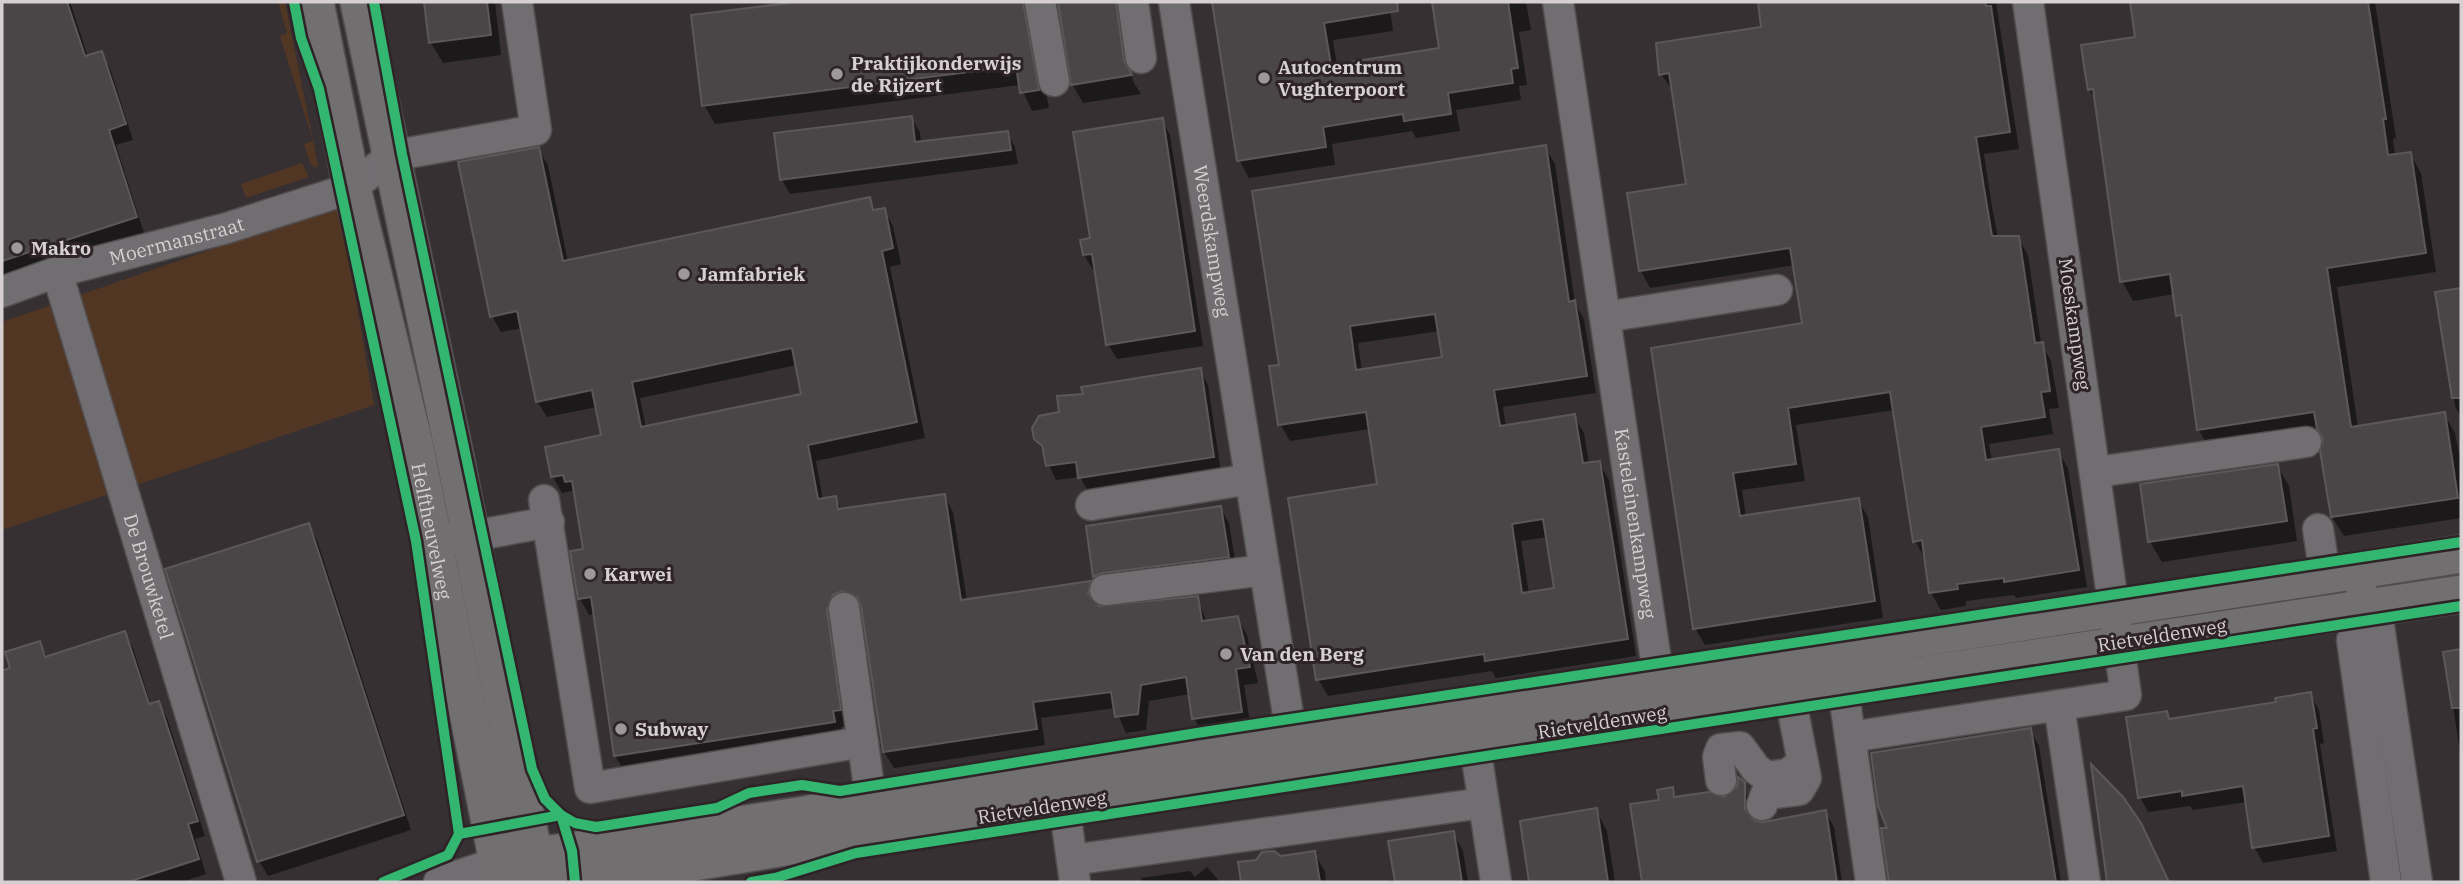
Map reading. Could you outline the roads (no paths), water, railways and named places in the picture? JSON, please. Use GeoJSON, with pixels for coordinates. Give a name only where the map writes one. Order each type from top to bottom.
{"type":"FeatureCollection","features":[{"type":"Feature","properties":{"kind":"main road","name":"Helftheuvelweg"},"geometry":{"type":"LineString","coordinates":[[315,2],[352,188],[435,543],[501,874]]}},
{"type":"Feature","properties":{"kind":"main road","name":"Helftheuvelweg"},"geometry":{"type":"LineString","coordinates":[[359,2],[471,537],[546,873]]}},
{"type":"Feature","properties":{"kind":"main road","name":"Rietveldenweg"},"geometry":{"type":"LineString","coordinates":[[501,874],[546,873],[870,833],[1062,789],[1472,726],[1658,680],[2461,554]]}},
{"type":"Feature","properties":{"kind":"main road","name":"Rietveldenweg"},"geometry":{"type":"LineString","coordinates":[[1472,726],[1665,715],[2461,594]]}},
{"type":"Feature","properties":{"kind":"main road","name":"Rietveldenweg"},"geometry":{"type":"LineString","coordinates":[[546,873],[871,801],[1062,789]]}},
{"type":"Feature","properties":{"kind":"street"},"geometry":{"type":"LineString","coordinates":[[352,188],[391,156],[536,130],[517,2]]}},
{"type":"Feature","properties":{"kind":"street"},"geometry":{"type":"LineString","coordinates":[[1040,2],[1054,81]]}},
{"type":"Feature","properties":{"kind":"street"},"geometry":{"type":"LineString","coordinates":[[1133,2],[1141,58]]}},
{"type":"Feature","properties":{"kind":"street","name":"Weerdskampweg"},"geometry":{"type":"LineString","coordinates":[[1174,2],[1294,754]]}},
{"type":"Feature","properties":{"kind":"street","name":"Kasteleinenkampweg"},"geometry":{"type":"LineString","coordinates":[[1558,2],[1665,715]]}},
{"type":"Feature","properties":{"kind":"street","name":"Moeskampweg"},"geometry":{"type":"LineString","coordinates":[[2028,2],[2116,608],[2119,646]]}},
{"type":"Feature","properties":{"kind":"street","name":"Moermanstraat"},"geometry":{"type":"LineString","coordinates":[[2,292],[57,272],[227,228],[352,188]]}},
{"type":"Feature","properties":{"kind":"street","name":"De Brouwketel"},"geometry":{"type":"LineString","coordinates":[[57,272],[241,882]]}},
{"type":"Feature","properties":{"kind":"street"},"geometry":{"type":"LineString","coordinates":[[1605,317],[1777,290]]}},
{"type":"Feature","properties":{"kind":"street"},"geometry":{"type":"LineString","coordinates":[[2096,472],[2306,442]]}},
{"type":"Feature","properties":{"kind":"street"},"geometry":{"type":"LineString","coordinates":[[1091,505],[1250,479]]}},
{"type":"Feature","properties":{"kind":"street"},"geometry":{"type":"LineString","coordinates":[[435,543],[471,537],[547,511],[590,788],[863,742]]}},
{"type":"Feature","properties":{"kind":"street"},"geometry":{"type":"LineString","coordinates":[[2318,529],[2363,610],[2378,619],[2417,882]]}},
{"type":"Feature","properties":{"kind":"street"},"geometry":{"type":"LineString","coordinates":[[1105,590],[1265,570]]}},
{"type":"Feature","properties":{"kind":"street"},"geometry":{"type":"LineString","coordinates":[[845,608],[871,801]]}},
{"type":"Feature","properties":{"kind":"street"},"geometry":{"type":"LineString","coordinates":[[2363,610],[2352,640],[2386,882]]}},
{"type":"Feature","properties":{"kind":"street","name":"Rietveldenweg"},"geometry":{"type":"LineString","coordinates":[[1850,737],[2126,695],[2119,646]]}},
{"type":"Feature","properties":{"kind":"street"},"geometry":{"type":"LineString","coordinates":[[1843,688],[1871,882]]}},
{"type":"Feature","properties":{"kind":"street"},"geometry":{"type":"LineString","coordinates":[[1762,805],[1766,794],[1799,790],[1806,778],[1799,755],[1790,696]]}},
{"type":"Feature","properties":{"kind":"street"},"geometry":{"type":"LineString","coordinates":[[2059,705],[2085,882]]}},
{"type":"Feature","properties":{"kind":"street"},"geometry":{"type":"LineString","coordinates":[[1472,726],[1496,882]]}},
{"type":"Feature","properties":{"kind":"street"},"geometry":{"type":"LineString","coordinates":[[1721,780],[1721,749],[1756,748],[1774,763],[1799,755]]}},
{"type":"Feature","properties":{"kind":"street"},"geometry":{"type":"LineString","coordinates":[[1062,789],[1074,871],[1483,803]]}},
{"type":"Feature","properties":{"kind":"street","name":"Rietveldenweg"},"geometry":{"type":"LineString","coordinates":[[439,882],[501,874]]}},
{"type":"Feature","properties":{"kind":"place","name":"Praktijkonderwijs de Rijzert"},"geometry":{"type":"Point","coordinates":[837,74]}},
{"type":"Feature","properties":{"kind":"place","name":"Autocentrum Vughterpoort"},"geometry":{"type":"Point","coordinates":[1264,78]}},
{"type":"Feature","properties":{"kind":"place","name":"Makro"},"geometry":{"type":"Point","coordinates":[17,248]}},
{"type":"Feature","properties":{"kind":"place","name":"Jamfabriek"},"geometry":{"type":"Point","coordinates":[684,274]}},
{"type":"Feature","properties":{"kind":"place","name":"Karwei"},"geometry":{"type":"Point","coordinates":[590,574]}},
{"type":"Feature","properties":{"kind":"place","name":"Van den Berg"},"geometry":{"type":"Point","coordinates":[1226,654]}},
{"type":"Feature","properties":{"kind":"place","name":"Subway"},"geometry":{"type":"Point","coordinates":[621,729]}}]}
